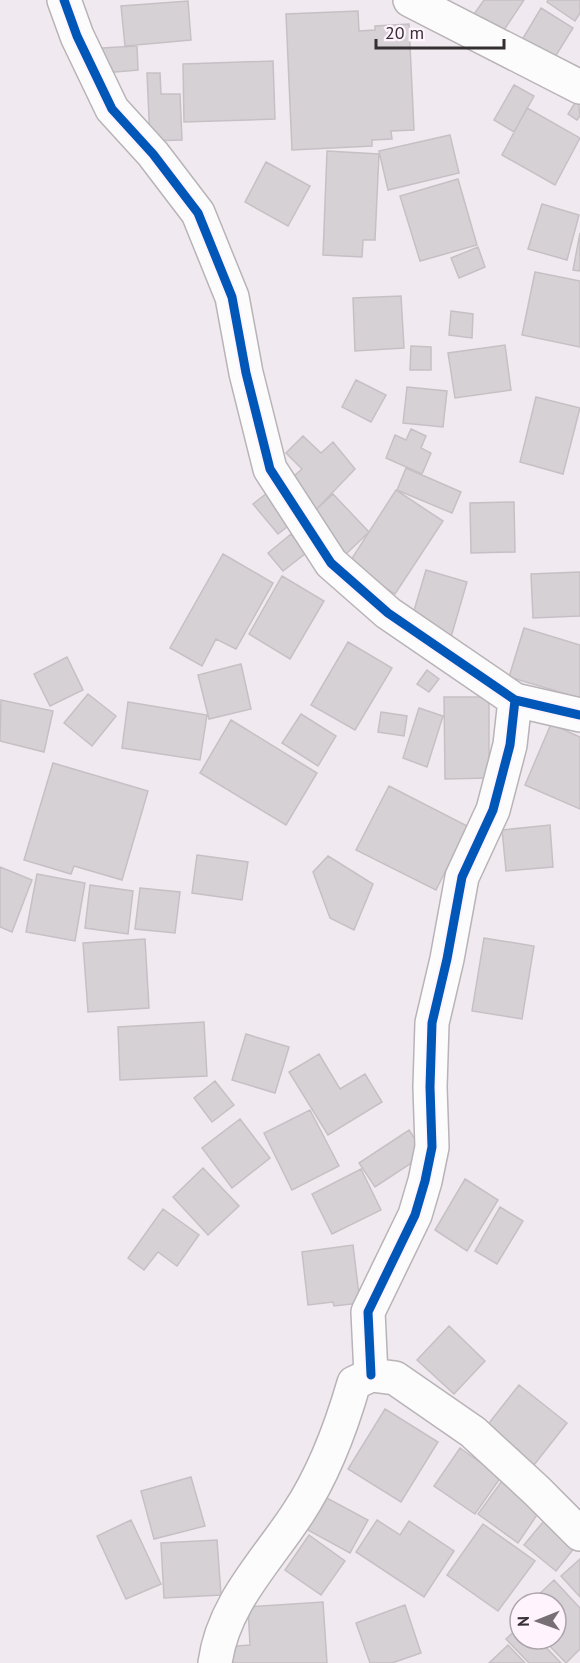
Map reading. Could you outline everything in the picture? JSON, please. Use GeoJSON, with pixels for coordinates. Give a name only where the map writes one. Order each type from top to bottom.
{"type":"FeatureCollection","features":[{"type":"Feature","properties":{"kind":"street"},"geometry":{"type":"LineString","coordinates":[[64,0],[112,109],[153,154],[198,213],[232,297],[246,373],[270,469],[331,563],[388,613],[515,700],[580,715]]}},
{"type":"Feature","properties":{"kind":"street"},"geometry":{"type":"LineString","coordinates":[[410,0],[580,87]]}},
{"type":"Feature","properties":{"kind":"street"},"geometry":{"type":"LineString","coordinates":[[371,1375],[368,1312],[415,1215],[425,1181],[432,1147],[430,1087],[432,1023],[447,959],[462,877],[493,810],[510,745],[515,700]]}},
{"type":"Feature","properties":{"kind":"street"},"geometry":{"type":"LineString","coordinates":[[215,1663],[223,1628],[251,1576],[284,1534],[314,1486],[343,1423],[354,1383],[371,1375],[395,1378],[473,1432],[580,1534]]}},
{"type":"Feature","properties":{"kind":"building"},"geometry":{"type":"Polygon","coordinates":[[[484,0],[524,0],[500,36],[472,17],[484,0]]]}},
{"type":"Feature","properties":{"kind":"building"},"geometry":{"type":"Polygon","coordinates":[[[548,0],[580,0],[580,13],[575,21],[547,2],[548,0]]]}},
{"type":"Feature","properties":{"kind":"building"},"geometry":{"type":"Polygon","coordinates":[[[188,1],[191,40],[125,46],[121,6],[188,1]]]}},
{"type":"Feature","properties":{"kind":"building"},"geometry":{"type":"Polygon","coordinates":[[[541,8],[573,28],[550,65],[519,45],[541,8]]]}},
{"type":"Feature","properties":{"kind":"building"},"geometry":{"type":"Polygon","coordinates":[[[358,11],[359,31],[375,30],[375,26],[409,24],[414,130],[391,131],[392,139],[372,140],[372,146],[292,150],[286,14],[358,11]]]}},
{"type":"Feature","properties":{"kind":"building"},"geometry":{"type":"Polygon","coordinates":[[[137,46],[138,70],[104,73],[102,48],[137,46]]]}},
{"type":"Feature","properties":{"kind":"building"},"geometry":{"type":"Polygon","coordinates":[[[273,61],[275,119],[184,122],[183,64],[273,61]]]}},
{"type":"Feature","properties":{"kind":"building"},"geometry":{"type":"Polygon","coordinates":[[[147,73],[160,73],[161,94],[180,94],[182,140],[150,141],[147,73]]]}},
{"type":"Feature","properties":{"kind":"building"},"geometry":{"type":"Polygon","coordinates":[[[514,85],[534,96],[514,132],[494,120],[514,85]]]}},
{"type":"Feature","properties":{"kind":"building"},"geometry":{"type":"Polygon","coordinates":[[[578,98],[580,116],[577,120],[568,114],[578,98]]]}},
{"type":"Feature","properties":{"kind":"building"},"geometry":{"type":"Polygon","coordinates":[[[527,108],[580,138],[555,185],[502,155],[527,108]]]}},
{"type":"Feature","properties":{"kind":"building"},"geometry":{"type":"Polygon","coordinates":[[[450,135],[459,173],[388,190],[379,151],[450,135]]]}},
{"type":"Feature","properties":{"kind":"building"},"geometry":{"type":"Polygon","coordinates":[[[327,151],[379,154],[375,240],[363,240],[362,257],[323,255],[327,151]]]}},
{"type":"Feature","properties":{"kind":"building"},"geometry":{"type":"Polygon","coordinates":[[[266,162],[310,186],[288,226],[245,202],[266,162]]]}},
{"type":"Feature","properties":{"kind":"building"},"geometry":{"type":"Polygon","coordinates":[[[458,179],[477,245],[420,261],[400,196],[458,179]]]}},
{"type":"Feature","properties":{"kind":"building"},"geometry":{"type":"Polygon","coordinates":[[[542,204],[579,215],[567,260],[528,249],[542,204]]]}},
{"type":"Feature","properties":{"kind":"building"},"geometry":{"type":"Polygon","coordinates":[[[580,233],[580,271],[573,270],[580,233]]]}},
{"type":"Feature","properties":{"kind":"building"},"geometry":{"type":"Polygon","coordinates":[[[478,247],[485,267],[459,278],[451,258],[478,247]]]}},
{"type":"Feature","properties":{"kind":"building"},"geometry":{"type":"Polygon","coordinates":[[[535,272],[580,281],[580,347],[522,335],[535,272]]]}},
{"type":"Feature","properties":{"kind":"building"},"geometry":{"type":"Polygon","coordinates":[[[401,296],[404,348],[355,351],[353,298],[401,296]]]}},
{"type":"Feature","properties":{"kind":"building"},"geometry":{"type":"Polygon","coordinates":[[[451,311],[473,314],[472,338],[449,335],[451,311]]]}},
{"type":"Feature","properties":{"kind":"building"},"geometry":{"type":"Polygon","coordinates":[[[505,345],[511,390],[455,398],[448,353],[505,345]]]}},
{"type":"Feature","properties":{"kind":"building"},"geometry":{"type":"Polygon","coordinates":[[[411,346],[431,347],[431,370],[410,370],[411,346]]]}},
{"type":"Feature","properties":{"kind":"building"},"geometry":{"type":"Polygon","coordinates":[[[356,380],[386,395],[371,422],[342,407],[356,380]]]}},
{"type":"Feature","properties":{"kind":"building"},"geometry":{"type":"Polygon","coordinates":[[[407,387],[447,391],[443,427],[403,423],[407,387]]]}},
{"type":"Feature","properties":{"kind":"building"},"geometry":{"type":"Polygon","coordinates":[[[536,397],[580,408],[563,474],[520,462],[536,397]]]}},
{"type":"Feature","properties":{"kind":"building"},"geometry":{"type":"Polygon","coordinates":[[[411,429],[426,436],[421,448],[431,453],[422,474],[386,458],[395,435],[406,440],[411,429]]]}},
{"type":"Feature","properties":{"kind":"building"},"geometry":{"type":"Polygon","coordinates":[[[303,436],[321,453],[333,442],[355,469],[310,516],[287,482],[302,469],[286,453],[303,436]]]}},
{"type":"Feature","properties":{"kind":"building"},"geometry":{"type":"Polygon","coordinates":[[[406,468],[461,492],[452,513],[397,490],[406,468]]]}},
{"type":"Feature","properties":{"kind":"building"},"geometry":{"type":"Polygon","coordinates":[[[396,490],[443,521],[395,594],[349,563],[396,490]]]}},
{"type":"Feature","properties":{"kind":"building"},"geometry":{"type":"Polygon","coordinates":[[[267,493],[292,523],[278,534],[253,504],[267,493]]]}},
{"type":"Feature","properties":{"kind":"building"},"geometry":{"type":"Polygon","coordinates":[[[333,494],[369,532],[345,555],[309,516],[333,494]]]}},
{"type":"Feature","properties":{"kind":"building"},"geometry":{"type":"Polygon","coordinates":[[[514,502],[515,552],[471,553],[470,503],[514,502]]]}},
{"type":"Feature","properties":{"kind":"building"},"geometry":{"type":"Polygon","coordinates":[[[291,534],[306,553],[283,571],[268,553],[291,534]]]}},
{"type":"Feature","properties":{"kind":"building"},"geometry":{"type":"Polygon","coordinates":[[[223,554],[273,583],[236,649],[216,639],[202,666],[170,648],[223,554]]]}},
{"type":"Feature","properties":{"kind":"building"},"geometry":{"type":"Polygon","coordinates":[[[426,570],[467,582],[451,637],[410,624],[426,570]]]}},
{"type":"Feature","properties":{"kind":"building"},"geometry":{"type":"Polygon","coordinates":[[[580,572],[580,616],[533,618],[531,574],[580,572]]]}},
{"type":"Feature","properties":{"kind":"building"},"geometry":{"type":"Polygon","coordinates":[[[282,576],[324,601],[290,659],[249,634],[282,576]]]}},
{"type":"Feature","properties":{"kind":"building"},"geometry":{"type":"Polygon","coordinates":[[[524,628],[580,645],[580,698],[509,677],[524,628]]]}},
{"type":"Feature","properties":{"kind":"building"},"geometry":{"type":"Polygon","coordinates":[[[348,642],[392,668],[355,730],[311,705],[348,642]]]}},
{"type":"Feature","properties":{"kind":"building"},"geometry":{"type":"Polygon","coordinates":[[[67,657],[83,690],[50,706],[34,674],[67,657]]]}},
{"type":"Feature","properties":{"kind":"building"},"geometry":{"type":"Polygon","coordinates":[[[241,664],[251,709],[209,719],[198,675],[241,664]]]}},
{"type":"Feature","properties":{"kind":"building"},"geometry":{"type":"Polygon","coordinates":[[[427,670],[439,679],[429,692],[417,684],[427,670]]]}},
{"type":"Feature","properties":{"kind":"building"},"geometry":{"type":"Polygon","coordinates":[[[88,694],[116,716],[92,746],[64,723],[88,694]]]}},
{"type":"Feature","properties":{"kind":"building"},"geometry":{"type":"Polygon","coordinates":[[[444,697],[489,697],[489,778],[445,779],[444,697]]]}},
{"type":"Feature","properties":{"kind":"building"},"geometry":{"type":"Polygon","coordinates":[[[1,700],[53,711],[44,752],[0,741],[1,700]]]}},
{"type":"Feature","properties":{"kind":"building"},"geometry":{"type":"Polygon","coordinates":[[[128,702],[207,715],[200,760],[122,748],[128,702]]]}},
{"type":"Feature","properties":{"kind":"building"},"geometry":{"type":"Polygon","coordinates":[[[419,708],[443,716],[427,767],[403,758],[419,708]]]}},
{"type":"Feature","properties":{"kind":"building"},"geometry":{"type":"Polygon","coordinates":[[[381,712],[407,716],[404,736],[378,732],[381,712]]]}},
{"type":"Feature","properties":{"kind":"building"},"geometry":{"type":"Polygon","coordinates":[[[301,714],[336,736],[318,766],[282,743],[301,714]]]}},
{"type":"Feature","properties":{"kind":"building"},"geometry":{"type":"Polygon","coordinates":[[[231,720],[317,773],[286,825],[200,773],[231,720]]]}},
{"type":"Feature","properties":{"kind":"building"},"geometry":{"type":"Polygon","coordinates":[[[551,724],[580,737],[580,809],[525,785],[551,724]]]}},
{"type":"Feature","properties":{"kind":"building"},"geometry":{"type":"Polygon","coordinates":[[[53,763],[148,791],[122,880],[74,866],[71,874],[24,860],[53,763]]]}},
{"type":"Feature","properties":{"kind":"building"},"geometry":{"type":"Polygon","coordinates":[[[389,786],[475,830],[456,868],[449,864],[436,890],[356,850],[389,786]]]}},
{"type":"Feature","properties":{"kind":"building"},"geometry":{"type":"Polygon","coordinates":[[[550,825],[553,867],[506,871],[502,830],[550,825]]]}},
{"type":"Feature","properties":{"kind":"building"},"geometry":{"type":"Polygon","coordinates":[[[197,855],[248,862],[242,900],[192,893],[197,855]]]}},
{"type":"Feature","properties":{"kind":"building"},"geometry":{"type":"Polygon","coordinates":[[[328,856],[373,884],[354,930],[330,918],[313,872],[328,856]]]}},
{"type":"Feature","properties":{"kind":"building"},"geometry":{"type":"Polygon","coordinates":[[[0,867],[32,880],[12,932],[0,927],[0,867]]]}},
{"type":"Feature","properties":{"kind":"building"},"geometry":{"type":"Polygon","coordinates":[[[37,874],[85,883],[75,941],[26,932],[37,874]]]}},
{"type":"Feature","properties":{"kind":"building"},"geometry":{"type":"Polygon","coordinates":[[[90,885],[133,891],[128,934],[85,928],[90,885]]]}},
{"type":"Feature","properties":{"kind":"building"},"geometry":{"type":"Polygon","coordinates":[[[140,888],[180,892],[175,933],[135,929],[140,888]]]}},
{"type":"Feature","properties":{"kind":"building"},"geometry":{"type":"Polygon","coordinates":[[[484,938],[534,946],[522,1019],[472,1011],[484,938]]]}},
{"type":"Feature","properties":{"kind":"building"},"geometry":{"type":"Polygon","coordinates":[[[145,939],[149,1008],[88,1012],[83,943],[145,939]]]}},
{"type":"Feature","properties":{"kind":"building"},"geometry":{"type":"Polygon","coordinates":[[[204,1022],[207,1076],[120,1080],[118,1027],[204,1022]]]}},
{"type":"Feature","properties":{"kind":"building"},"geometry":{"type":"Polygon","coordinates":[[[246,1034],[289,1047],[275,1093],[232,1080],[246,1034]]]}},
{"type":"Feature","properties":{"kind":"building"},"geometry":{"type":"Polygon","coordinates":[[[319,1054],[340,1089],[365,1074],[382,1102],[328,1135],[289,1072],[319,1054]]]}},
{"type":"Feature","properties":{"kind":"building"},"geometry":{"type":"Polygon","coordinates":[[[215,1081],[234,1105],[212,1122],[194,1098],[215,1081]]]}},
{"type":"Feature","properties":{"kind":"building"},"geometry":{"type":"Polygon","coordinates":[[[310,1110],[339,1166],[292,1190],[264,1133],[310,1110]]]}},
{"type":"Feature","properties":{"kind":"building"},"geometry":{"type":"Polygon","coordinates":[[[240,1119],[270,1158],[232,1188],[202,1148],[240,1119]]]}},
{"type":"Feature","properties":{"kind":"building"},"geometry":{"type":"Polygon","coordinates":[[[409,1130],[425,1154],[375,1187],[359,1163],[409,1130]]]}},
{"type":"Feature","properties":{"kind":"building"},"geometry":{"type":"Polygon","coordinates":[[[203,1168],[239,1206],[208,1235],[173,1197],[203,1168]]]}},
{"type":"Feature","properties":{"kind":"building"},"geometry":{"type":"Polygon","coordinates":[[[361,1169],[381,1210],[332,1234],[312,1194],[361,1169]]]}},
{"type":"Feature","properties":{"kind":"building"},"geometry":{"type":"Polygon","coordinates":[[[465,1179],[498,1200],[467,1251],[435,1230],[465,1179]]]}},
{"type":"Feature","properties":{"kind":"building"},"geometry":{"type":"Polygon","coordinates":[[[500,1207],[523,1221],[497,1264],[475,1251],[500,1207]]]}},
{"type":"Feature","properties":{"kind":"building"},"geometry":{"type":"Polygon","coordinates":[[[163,1209],[199,1235],[177,1266],[158,1252],[144,1270],[128,1258],[163,1209]]]}},
{"type":"Feature","properties":{"kind":"building"},"geometry":{"type":"Polygon","coordinates":[[[353,1245],[360,1303],[334,1306],[333,1302],[308,1305],[302,1252],[353,1245]]]}},
{"type":"Feature","properties":{"kind":"building"},"geometry":{"type":"Polygon","coordinates":[[[449,1326],[485,1361],[454,1394],[417,1360],[449,1326]]]}},
{"type":"Feature","properties":{"kind":"building"},"geometry":{"type":"Polygon","coordinates":[[[519,1385],[567,1423],[534,1465],[486,1427],[519,1385]]]}},
{"type":"Feature","properties":{"kind":"building"},"geometry":{"type":"Polygon","coordinates":[[[385,1409],[438,1442],[401,1502],[348,1469],[385,1409]]]}},
{"type":"Feature","properties":{"kind":"building"},"geometry":{"type":"Polygon","coordinates":[[[460,1448],[501,1477],[475,1514],[434,1486],[460,1448]]]}},
{"type":"Feature","properties":{"kind":"building"},"geometry":{"type":"Polygon","coordinates":[[[191,1477],[205,1526],[154,1539],[141,1491],[191,1477]]]}},
{"type":"Feature","properties":{"kind":"building"},"geometry":{"type":"Polygon","coordinates":[[[504,1478],[543,1506],[518,1543],[478,1514],[504,1478]]]}},
{"type":"Feature","properties":{"kind":"building"},"geometry":{"type":"Polygon","coordinates":[[[323,1496],[368,1520],[350,1553],[306,1529],[323,1496]]]}},
{"type":"Feature","properties":{"kind":"building"},"geometry":{"type":"Polygon","coordinates":[[[548,1516],[579,1542],[556,1571],[524,1545],[548,1516]]]}},
{"type":"Feature","properties":{"kind":"building"},"geometry":{"type":"Polygon","coordinates":[[[131,1520],[161,1584],[126,1599],[97,1536],[131,1520]]]}},
{"type":"Feature","properties":{"kind":"building"},"geometry":{"type":"Polygon","coordinates":[[[377,1520],[400,1535],[409,1521],[454,1551],[424,1597],[356,1552],[377,1520]]]}},
{"type":"Feature","properties":{"kind":"building"},"geometry":{"type":"Polygon","coordinates":[[[483,1524],[535,1561],[513,1591],[508,1591],[508,1597],[498,1611],[447,1575],[483,1524]]]}},
{"type":"Feature","properties":{"kind":"building"},"geometry":{"type":"Polygon","coordinates":[[[309,1535],[345,1561],[321,1595],[285,1570],[309,1535]]]}},
{"type":"Feature","properties":{"kind":"building"},"geometry":{"type":"Polygon","coordinates":[[[217,1540],[221,1595],[164,1598],[161,1543],[217,1540]]]}},
{"type":"Feature","properties":{"kind":"building"},"geometry":{"type":"Polygon","coordinates":[[[580,1559],[580,1597],[561,1576],[580,1559]]]}},
{"type":"Feature","properties":{"kind":"building"},"geometry":{"type":"Polygon","coordinates":[[[554,1580],[564,1591],[543,1591],[554,1580]]]}},
{"type":"Feature","properties":{"kind":"building"},"geometry":{"type":"Polygon","coordinates":[[[568,1595],[580,1608],[580,1649],[566,1663],[554,1651],[568,1651],[568,1595]]]}},
{"type":"Feature","properties":{"kind":"building"},"geometry":{"type":"Polygon","coordinates":[[[323,1602],[327,1663],[225,1663],[224,1647],[250,1645],[248,1607],[323,1602]]]}},
{"type":"Feature","properties":{"kind":"building"},"geometry":{"type":"Polygon","coordinates":[[[405,1605],[421,1653],[392,1663],[370,1663],[356,1623],[405,1605]]]}},
{"type":"Feature","properties":{"kind":"building"},"geometry":{"type":"Polygon","coordinates":[[[508,1645],[508,1651],[514,1651],[525,1663],[489,1663],[508,1645]]]}},
{"type":"Feature","properties":{"kind":"building"},"geometry":{"type":"Polygon","coordinates":[[[518,1651],[550,1651],[561,1663],[529,1663],[518,1651]]]}},
{"type":"Feature","properties":{"kind":"cycle path"},"geometry":{"type":"LineString","coordinates":[[64,0],[77,36],[112,109],[153,154],[198,213],[232,297],[246,373],[270,469],[331,563],[388,613],[515,700],[580,715]]}},
{"type":"Feature","properties":{"kind":"cycle path"},"geometry":{"type":"LineString","coordinates":[[371,1375],[368,1312],[415,1215],[425,1181],[432,1147],[430,1087],[432,1023],[447,959],[462,877],[493,810],[510,745],[515,700]]}}]}
